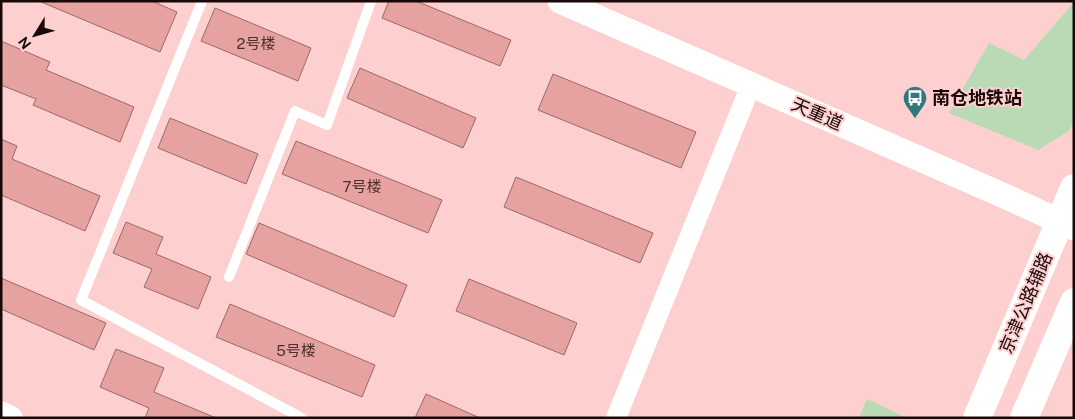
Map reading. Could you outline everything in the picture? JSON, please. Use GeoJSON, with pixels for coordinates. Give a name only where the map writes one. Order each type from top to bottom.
{"type":"FeatureCollection","features":[{"type":"Feature","properties":{"kind":"main road","name":"京津公路辅路"},"geometry":{"type":"LineString","coordinates":[[977,418],[1067,225],[1074,188]]}},
{"type":"Feature","properties":{"kind":"main road"},"geometry":{"type":"LineString","coordinates":[[1024,418],[1074,302]]}},
{"type":"Feature","properties":{"kind":"street","name":"天重道"},"geometry":{"type":"LineString","coordinates":[[560,1],[1067,225]]}},
{"type":"Feature","properties":{"kind":"street"},"geometry":{"type":"LineString","coordinates":[[616,418],[751,85]]}},
{"type":"Feature","properties":{"kind":"street"},"geometry":{"type":"LineString","coordinates":[[1,414],[10,418]]}},
{"type":"Feature","properties":{"kind":"lane"},"geometry":{"type":"LineString","coordinates":[[202,1],[81,300],[302,418]]}},
{"type":"Feature","properties":{"kind":"lane"},"geometry":{"type":"LineString","coordinates":[[230,277],[295,111],[327,125],[371,1]]}},
{"type":"Feature","properties":{"kind":"green space"},"geometry":{"type":"Polygon","coordinates":[[[1074,2],[1074,119],[1069,131],[1038,150],[949,113],[989,43],[1024,60],[1074,2]]]}},
{"type":"Feature","properties":{"kind":"green space"},"geometry":{"type":"Polygon","coordinates":[[[867,399],[907,418],[859,418],[867,399]]]}},
{"type":"Feature","properties":{"kind":"building"},"geometry":{"type":"Polygon","coordinates":[[[39,1],[152,1],[177,12],[160,52],[39,1]]]}},
{"type":"Feature","properties":{"kind":"building"},"geometry":{"type":"Polygon","coordinates":[[[389,1],[416,1],[511,40],[500,66],[382,18],[389,1]]]}},
{"type":"Feature","properties":{"kind":"building"},"geometry":{"type":"Polygon","coordinates":[[[215,8],[311,48],[298,81],[201,41],[215,8]]]}},
{"type":"Feature","properties":{"kind":"building"},"geometry":{"type":"Polygon","coordinates":[[[1,41],[50,62],[46,70],[134,107],[120,142],[33,105],[36,99],[1,85],[1,41]]]}},
{"type":"Feature","properties":{"kind":"building"},"geometry":{"type":"Polygon","coordinates":[[[360,68],[476,118],[463,148],[347,98],[360,68]]]}},
{"type":"Feature","properties":{"kind":"building"},"geometry":{"type":"Polygon","coordinates":[[[553,74],[696,132],[681,168],[538,110],[553,74]]]}},
{"type":"Feature","properties":{"kind":"building"},"geometry":{"type":"Polygon","coordinates":[[[170,118],[258,154],[246,184],[158,148],[170,118]]]}},
{"type":"Feature","properties":{"kind":"building"},"geometry":{"type":"Polygon","coordinates":[[[1,139],[17,146],[12,159],[100,196],[85,231],[1,195],[1,139]]]}},
{"type":"Feature","properties":{"kind":"building"},"geometry":{"type":"Polygon","coordinates":[[[296,141],[442,200],[428,233],[282,174],[296,141]]]}},
{"type":"Feature","properties":{"kind":"building"},"geometry":{"type":"Polygon","coordinates":[[[516,177],[653,233],[640,263],[504,207],[516,177]]]}},
{"type":"Feature","properties":{"kind":"building"},"geometry":{"type":"Polygon","coordinates":[[[126,222],[163,237],[156,254],[211,277],[198,309],[144,287],[152,269],[113,253],[126,222]]]}},
{"type":"Feature","properties":{"kind":"building"},"geometry":{"type":"Polygon","coordinates":[[[259,223],[407,285],[394,317],[246,254],[259,223]]]}},
{"type":"Feature","properties":{"kind":"building"},"geometry":{"type":"Polygon","coordinates":[[[1,278],[106,323],[94,350],[1,309],[1,278]]]}},
{"type":"Feature","properties":{"kind":"building"},"geometry":{"type":"Polygon","coordinates":[[[469,279],[577,323],[564,355],[456,311],[469,279]]]}},
{"type":"Feature","properties":{"kind":"building"},"geometry":{"type":"Polygon","coordinates":[[[230,304],[375,365],[362,397],[216,337],[230,304]]]}},
{"type":"Feature","properties":{"kind":"building"},"geometry":{"type":"Polygon","coordinates":[[[116,349],[164,368],[154,392],[216,418],[145,418],[149,408],[100,387],[116,349]]]}},
{"type":"Feature","properties":{"kind":"building"},"geometry":{"type":"Polygon","coordinates":[[[426,394],[480,418],[415,418],[426,394]]]}},
{"type":"Feature","properties":{"kind":"place","name":"南仓地铁站"},"geometry":{"type":"Point","coordinates":[915,119]}}]}
